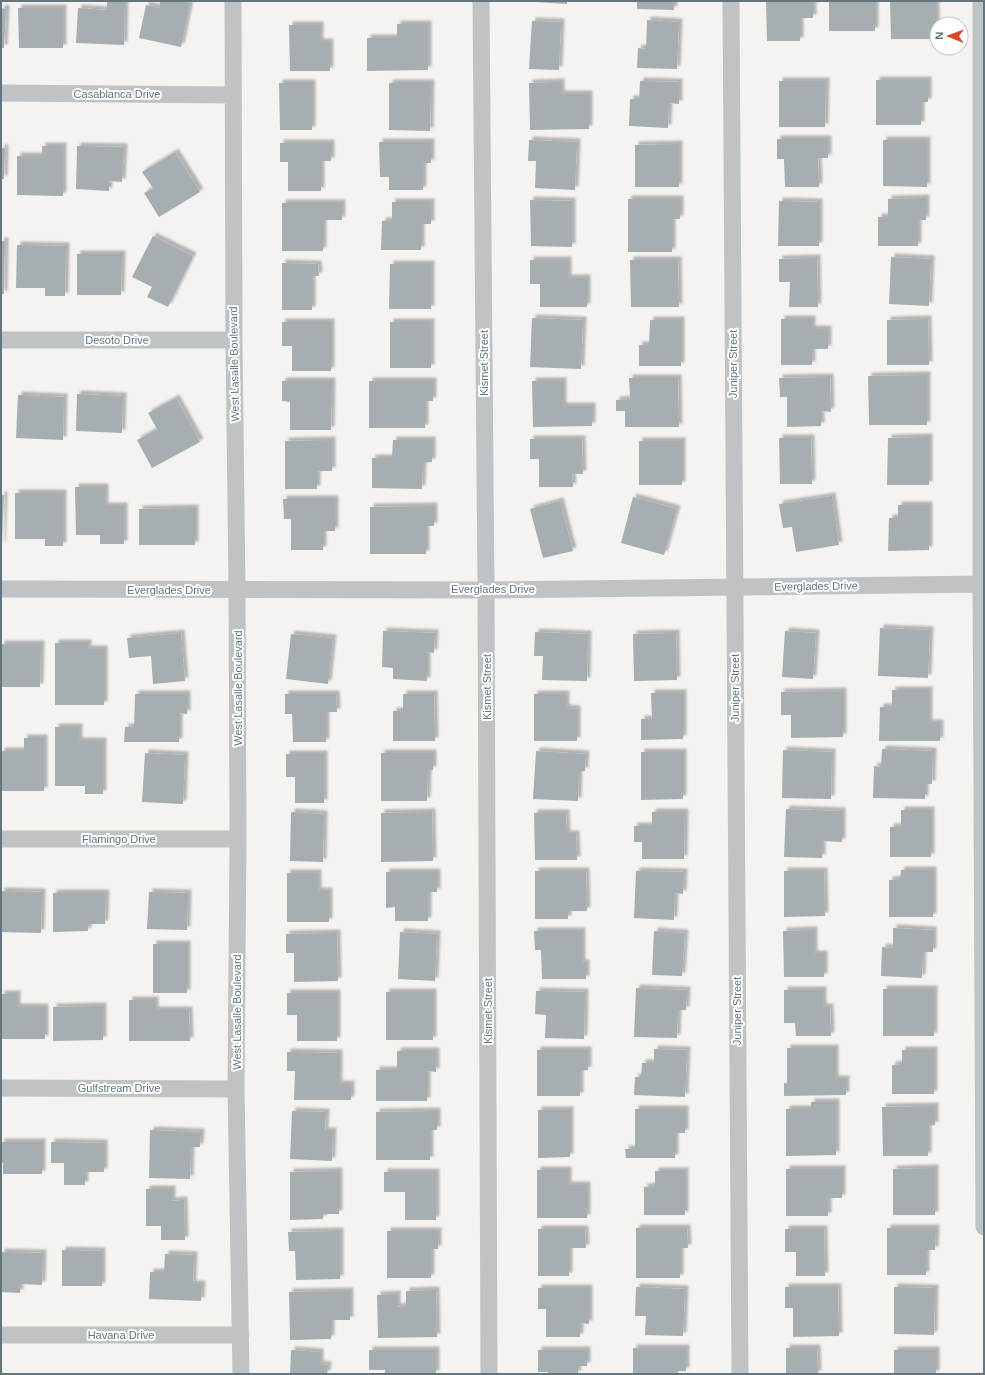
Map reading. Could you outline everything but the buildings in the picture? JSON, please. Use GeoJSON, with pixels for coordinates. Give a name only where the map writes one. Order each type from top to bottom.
{"type":"FeatureCollection","features":[{"type":"Feature","properties":{"kind":"street","name":"West Lasalle Boulevard"},"geometry":{"type":"LineString","coordinates":[[233,1],[238,840],[236,1089],[241,1374]]}},
{"type":"Feature","properties":{"kind":"street","name":"Kismet Street"},"geometry":{"type":"LineString","coordinates":[[482,1],[489,1374]]}},
{"type":"Feature","properties":{"kind":"street","name":"Juniper Street"},"geometry":{"type":"LineString","coordinates":[[731,1],[740,1374]]}},
{"type":"Feature","properties":{"kind":"street"},"geometry":{"type":"LineString","coordinates":[[981,1],[984,1227]]}},
{"type":"Feature","properties":{"kind":"street","name":"Casablanca Drive"},"geometry":{"type":"LineString","coordinates":[[1,93],[233,95]]}},
{"type":"Feature","properties":{"kind":"street","name":"Desoto Drive"},"geometry":{"type":"LineString","coordinates":[[1,340],[234,340]]}},
{"type":"Feature","properties":{"kind":"street","name":"Everglades Drive"},"geometry":{"type":"LineString","coordinates":[[1,590],[486,590],[982,584]]}},
{"type":"Feature","properties":{"kind":"street","name":"Flamingo Drive"},"geometry":{"type":"LineString","coordinates":[[1,839],[238,840]]}},
{"type":"Feature","properties":{"kind":"street","name":"Gulfstream Drive"},"geometry":{"type":"LineString","coordinates":[[1,1088],[236,1089]]}},
{"type":"Feature","properties":{"kind":"street","name":"Havana Drive"},"geometry":{"type":"LineString","coordinates":[[1,1335],[241,1335]]}}]}
